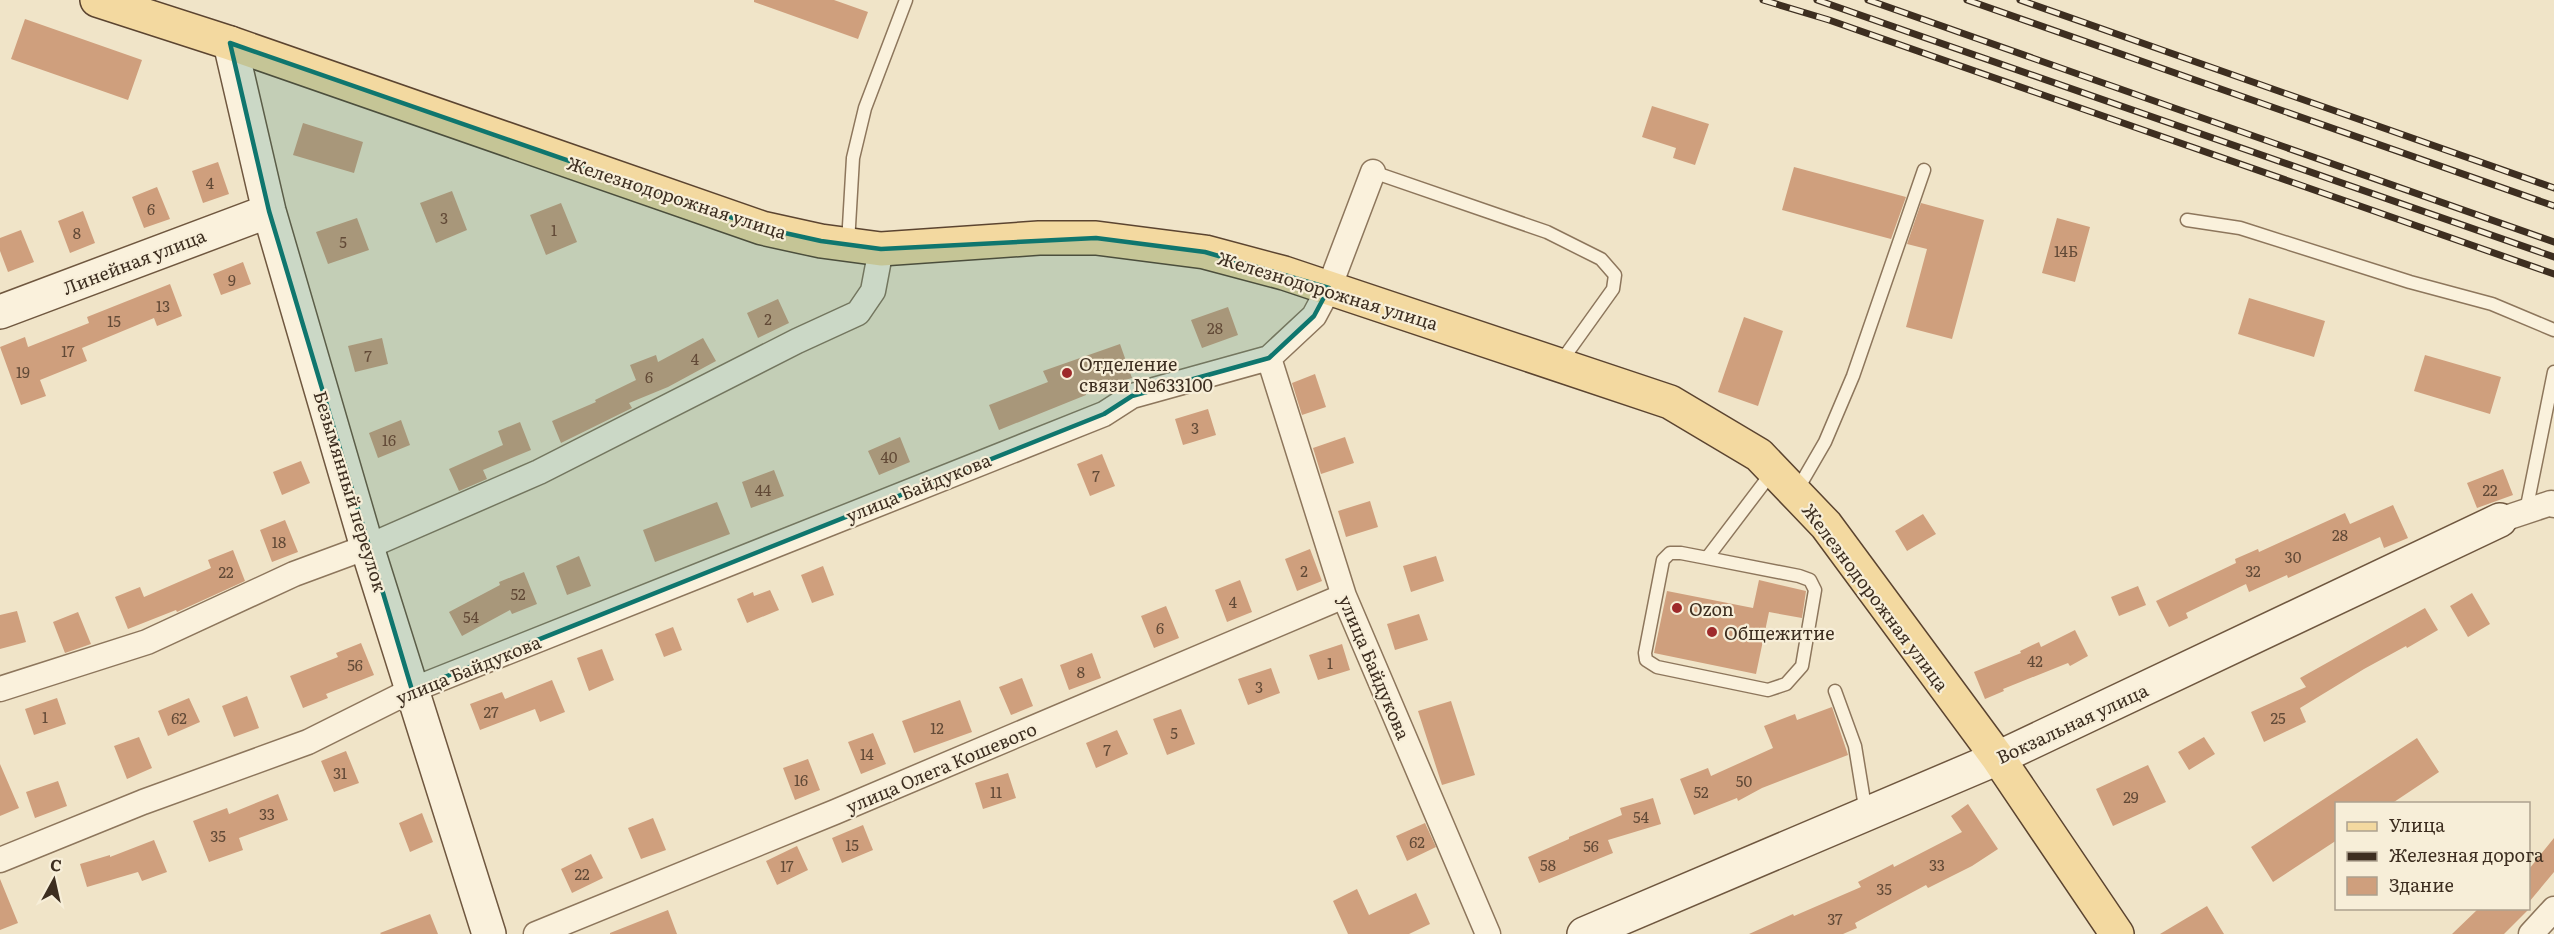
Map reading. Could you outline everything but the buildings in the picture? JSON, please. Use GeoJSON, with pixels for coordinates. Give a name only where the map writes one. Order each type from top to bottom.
{"type":"FeatureCollection","features":[{"type":"Feature","properties":{"kind":"main road","name":"Железнодорожная улица"},"geometry":{"type":"LineString","coordinates":[[97,0],[230,43],[762,228],[881,249],[1039,238],[1096,237],[1205,252],[1284,273],[1670,402],[1759,455],[1826,525],[1998,758],[2117,934]]}},
{"type":"Feature","properties":{"kind":"street","name":"Безымянный переулок"},"geometry":{"type":"LineString","coordinates":[[230,43],[269,211],[368,547],[489,934]]}},
{"type":"Feature","properties":{"kind":"street"},"geometry":{"type":"LineString","coordinates":[[1269,358],[1314,316],[1329,288],[1373,172]]}},
{"type":"Feature","properties":{"kind":"street","name":"Линейная улица"},"geometry":{"type":"LineString","coordinates":[[0,312],[269,211]]}},
{"type":"Feature","properties":{"kind":"street"},"geometry":{"type":"LineString","coordinates":[[0,689],[147,642],[294,574],[368,547],[539,472],[797,341],[858,313],[873,291],[881,249]]}},
{"type":"Feature","properties":{"kind":"street","name":"улица Байдукова"},"geometry":{"type":"LineString","coordinates":[[0,860],[143,802],[308,742],[412,690],[1104,414],[1132,396],[1269,358],[1344,596],[1488,934]]}},
{"type":"Feature","properties":{"kind":"street","name":"Вокзальная улица"},"geometry":{"type":"LineString","coordinates":[[1584,934],[1998,758],[2513,515],[2551,503],[2554,505]]}},
{"type":"Feature","properties":{"kind":"street","name":"улица Олега Кошевого"},"geometry":{"type":"LineString","coordinates":[[536,934],[846,807],[1344,596]]}},
{"type":"Feature","properties":{"kind":"street"},"geometry":{"type":"LineString","coordinates":[[2531,934],[2554,909]]}},
{"type":"Feature","properties":{"kind":"lane"},"geometry":{"type":"LineString","coordinates":[[848,244],[853,158],[866,108],[906,0]]}},
{"type":"Feature","properties":{"kind":"lane"},"geometry":{"type":"LineString","coordinates":[[1796,494],[1825,442],[1853,376],[1924,170]]}},
{"type":"Feature","properties":{"kind":"lane"},"geometry":{"type":"LineString","coordinates":[[1373,172],[1547,232],[1601,259],[1615,275],[1613,289],[1560,364]]}},
{"type":"Feature","properties":{"kind":"lane"},"geometry":{"type":"LineString","coordinates":[[2187,220],[2240,228],[2410,282],[2492,304],[2554,330]]}},
{"type":"Feature","properties":{"kind":"lane"},"geometry":{"type":"LineString","coordinates":[[2513,515],[2554,372]]}},
{"type":"Feature","properties":{"kind":"lane"},"geometry":{"type":"LineString","coordinates":[[1707,558],[1773,470]]}},
{"type":"Feature","properties":{"kind":"lane"},"geometry":{"type":"LineString","coordinates":[[1670,553],[1707,558],[1810,580],[1815,590],[1802,666],[1786,684],[1768,690],[1657,667],[1646,660],[1645,652],[1663,560],[1670,553]]}},
{"type":"Feature","properties":{"kind":"lane"},"geometry":{"type":"LineString","coordinates":[[1835,691],[1855,746],[1866,814]]}},
{"type":"Feature","properties":{"kind":"highlighted area"},"geometry":{"type":"Polygon","coordinates":[[[230,43],[762,228],[821,241],[881,249],[1096,238],[1205,252],[1329,288],[1314,316],[1269,358],[1132,396],[1104,414],[412,690],[269,211],[230,43]]]}},
{"type":"Feature","properties":{"kind":"railway"},"geometry":{"type":"LineString","coordinates":[[1763,0],[1829,20],[2554,274]]}},
{"type":"Feature","properties":{"kind":"railway"},"geometry":{"type":"LineString","coordinates":[[1817,0],[2554,257]]}},
{"type":"Feature","properties":{"kind":"railway"},"geometry":{"type":"LineString","coordinates":[[1868,0],[2554,242]]}},
{"type":"Feature","properties":{"kind":"railway"},"geometry":{"type":"LineString","coordinates":[[1967,0],[2554,206]]}},
{"type":"Feature","properties":{"kind":"railway"},"geometry":{"type":"LineString","coordinates":[[2020,0],[2554,188]]}},
{"type":"Feature","properties":{"kind":"place","name":"Отделение связи №633100"},"geometry":{"type":"Point","coordinates":[1067,373]}},
{"type":"Feature","properties":{"kind":"place","name":"Ozon"},"geometry":{"type":"Point","coordinates":[1677,608]}},
{"type":"Feature","properties":{"kind":"place","name":"Общежитие"},"geometry":{"type":"Point","coordinates":[1712,632]}}]}
